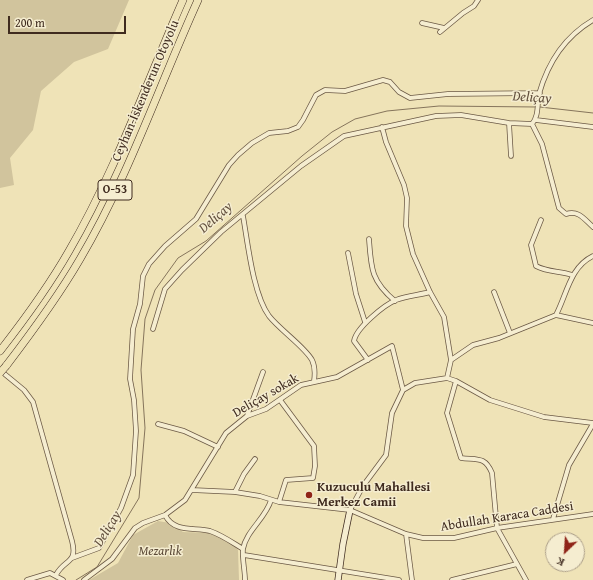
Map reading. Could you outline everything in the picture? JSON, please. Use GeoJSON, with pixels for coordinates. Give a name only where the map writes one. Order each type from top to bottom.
{"type":"FeatureCollection","features":[{"type":"Feature","properties":{"kind":"highway","name":"Ceyhan-İskenderun Otoyolu"},"geometry":{"type":"LineString","coordinates":[[0,351],[48,284],[69,252],[86,220],[184,0]]}},
{"type":"Feature","properties":{"kind":"highway","name":"Ceyhan-İskenderun Otoyolu"},"geometry":{"type":"LineString","coordinates":[[2,370],[33,330],[80,259],[98,226],[122,175],[198,0]]}},
{"type":"Feature","properties":{"kind":"street"},"geometry":{"type":"LineString","coordinates":[[440,32],[474,6],[478,0]]}},
{"type":"Feature","properties":{"kind":"street"},"geometry":{"type":"LineString","coordinates":[[532,124],[536,117],[540,93],[550,66],[558,52],[577,30],[593,20]]}},
{"type":"Feature","properties":{"kind":"street"},"geometry":{"type":"LineString","coordinates":[[422,23],[444,28]]}},
{"type":"Feature","properties":{"kind":"street"},"geometry":{"type":"LineString","coordinates":[[56,575],[59,569],[72,558],[100,548],[122,508],[133,475],[136,432],[134,400],[130,379],[132,329],[140,304],[142,276],[149,264],[165,246],[196,219],[229,165],[238,155],[269,133],[288,132],[298,127],[316,95],[325,90],[345,91],[382,80],[390,82],[399,92],[410,98],[448,94],[540,93]]}},
{"type":"Feature","properties":{"kind":"street"},"geometry":{"type":"LineString","coordinates":[[153,328],[165,289],[221,232],[243,216],[301,166],[344,136],[436,116],[455,115],[509,123],[532,124]]}},
{"type":"Feature","properties":{"kind":"street"},"geometry":{"type":"LineString","coordinates":[[536,117],[593,126]]}},
{"type":"Feature","properties":{"kind":"street"},"geometry":{"type":"LineString","coordinates":[[509,123],[511,156]]}},
{"type":"Feature","properties":{"kind":"street"},"geometry":{"type":"LineString","coordinates":[[532,124],[542,144],[559,208],[566,214],[573,212],[578,213],[593,227]]}},
{"type":"Feature","properties":{"kind":"street"},"geometry":{"type":"LineString","coordinates":[[382,127],[386,142],[404,185],[407,198],[406,226],[413,254],[430,292],[444,317],[451,360],[447,378]]}},
{"type":"Feature","properties":{"kind":"street"},"geometry":{"type":"LineString","coordinates":[[243,216],[256,285],[262,306],[278,326],[312,360],[315,371],[314,381]]}},
{"type":"Feature","properties":{"kind":"street"},"geometry":{"type":"LineString","coordinates":[[541,220],[531,245],[536,266],[546,271],[558,271],[572,275]]}},
{"type":"Feature","properties":{"kind":"street"},"geometry":{"type":"LineString","coordinates":[[369,239],[370,261],[376,282],[382,290],[395,301]]}},
{"type":"Feature","properties":{"kind":"street"},"geometry":{"type":"LineString","coordinates":[[348,253],[356,294],[365,322]]}},
{"type":"Feature","properties":{"kind":"street"},"geometry":{"type":"LineString","coordinates":[[556,315],[564,299],[572,275],[593,256]]}},
{"type":"Feature","properties":{"kind":"street"},"geometry":{"type":"LineString","coordinates":[[368,360],[354,341],[355,336],[365,322],[395,301],[430,292]]}},
{"type":"Feature","properties":{"kind":"street"},"geometry":{"type":"LineString","coordinates":[[494,292],[510,333]]}},
{"type":"Feature","properties":{"kind":"street"},"geometry":{"type":"LineString","coordinates":[[451,360],[473,344],[510,333],[556,315],[593,323]]}},
{"type":"Feature","properties":{"kind":"street","name":"Deliçay sokak"},"geometry":{"type":"LineString","coordinates":[[84,580],[112,559],[135,528],[143,523],[165,515],[185,500],[226,433],[247,416],[266,409],[301,385],[337,377],[392,346],[403,390]]}},
{"type":"Feature","properties":{"kind":"street"},"geometry":{"type":"LineString","coordinates":[[2,370],[24,390],[33,402],[75,550],[72,558]]}},
{"type":"Feature","properties":{"kind":"street"},"geometry":{"type":"LineString","coordinates":[[247,416],[263,372]]}},
{"type":"Feature","properties":{"kind":"street"},"geometry":{"type":"LineString","coordinates":[[338,580],[350,510],[363,486],[386,455],[392,413],[403,390],[415,383],[447,378],[456,381],[490,400],[544,417],[593,424],[568,465],[553,519]]}},
{"type":"Feature","properties":{"kind":"street"},"geometry":{"type":"LineString","coordinates":[[456,381],[447,413],[449,425],[461,458],[483,460],[489,464],[492,473],[497,528],[526,580]]}},
{"type":"Feature","properties":{"kind":"street"},"geometry":{"type":"LineString","coordinates":[[280,400],[314,446],[315,466],[313,478],[286,480],[280,502]]}},
{"type":"Feature","properties":{"kind":"street"},"geometry":{"type":"LineString","coordinates":[[158,424],[184,431],[218,447]]}},
{"type":"Feature","properties":{"kind":"street"},"geometry":{"type":"LineString","coordinates":[[235,492],[244,474],[255,459]]}},
{"type":"Feature","properties":{"kind":"street","name":"Abdullah Karaca Caddesi"},"geometry":{"type":"LineString","coordinates":[[192,490],[235,492],[260,496],[280,502],[350,510],[406,534],[423,538],[454,538],[497,528],[593,514]]}},
{"type":"Feature","properties":{"kind":"street"},"geometry":{"type":"LineString","coordinates":[[245,580],[243,549],[251,533],[268,509],[271,500]]}},
{"type":"Feature","properties":{"kind":"street"},"geometry":{"type":"LineString","coordinates":[[165,515],[169,522],[181,527],[210,531],[243,549]]}},
{"type":"Feature","properties":{"kind":"street"},"geometry":{"type":"LineString","coordinates":[[406,534],[412,580]]}},
{"type":"Feature","properties":{"kind":"street"},"geometry":{"type":"LineString","coordinates":[[244,555],[399,580]]}},
{"type":"Feature","properties":{"kind":"street"},"geometry":{"type":"LineString","coordinates":[[452,580],[518,564]]}},
{"type":"Feature","properties":{"kind":"street"},"geometry":{"type":"LineString","coordinates":[[27,580],[50,573],[56,575],[62,580]]}},
{"type":"Feature","properties":{"kind":"green space"},"geometry":{"type":"Polygon","coordinates":[[[0,0],[129,0],[108,49],[74,62],[41,91],[33,130],[10,158],[14,185],[0,188],[0,0]]]}},
{"type":"Feature","properties":{"kind":"green space","name":"Mezarlık"},"geometry":{"type":"Polygon","coordinates":[[[158,521],[170,523],[183,532],[210,533],[234,544],[238,550],[239,580],[89,580],[118,563],[133,535],[158,521]]]}},
{"type":"Feature","properties":{"kind":"waterway","name":"Deliçay"},"geometry":{"type":"LineString","coordinates":[[76,580],[97,567],[139,498],[145,428],[141,370],[145,319],[155,290],[178,258],[206,241],[302,156],[332,132],[355,119],[387,111],[439,106],[537,107]]}},
{"type":"Feature","properties":{"kind":"waterway","name":"Deliçay"},"geometry":{"type":"LineString","coordinates":[[540,107],[593,113]]}},
{"type":"Feature","properties":{"kind":"place","name":"Kuzuculu Mahallesi Merkez Camii"},"geometry":{"type":"Point","coordinates":[309,495]}}]}
